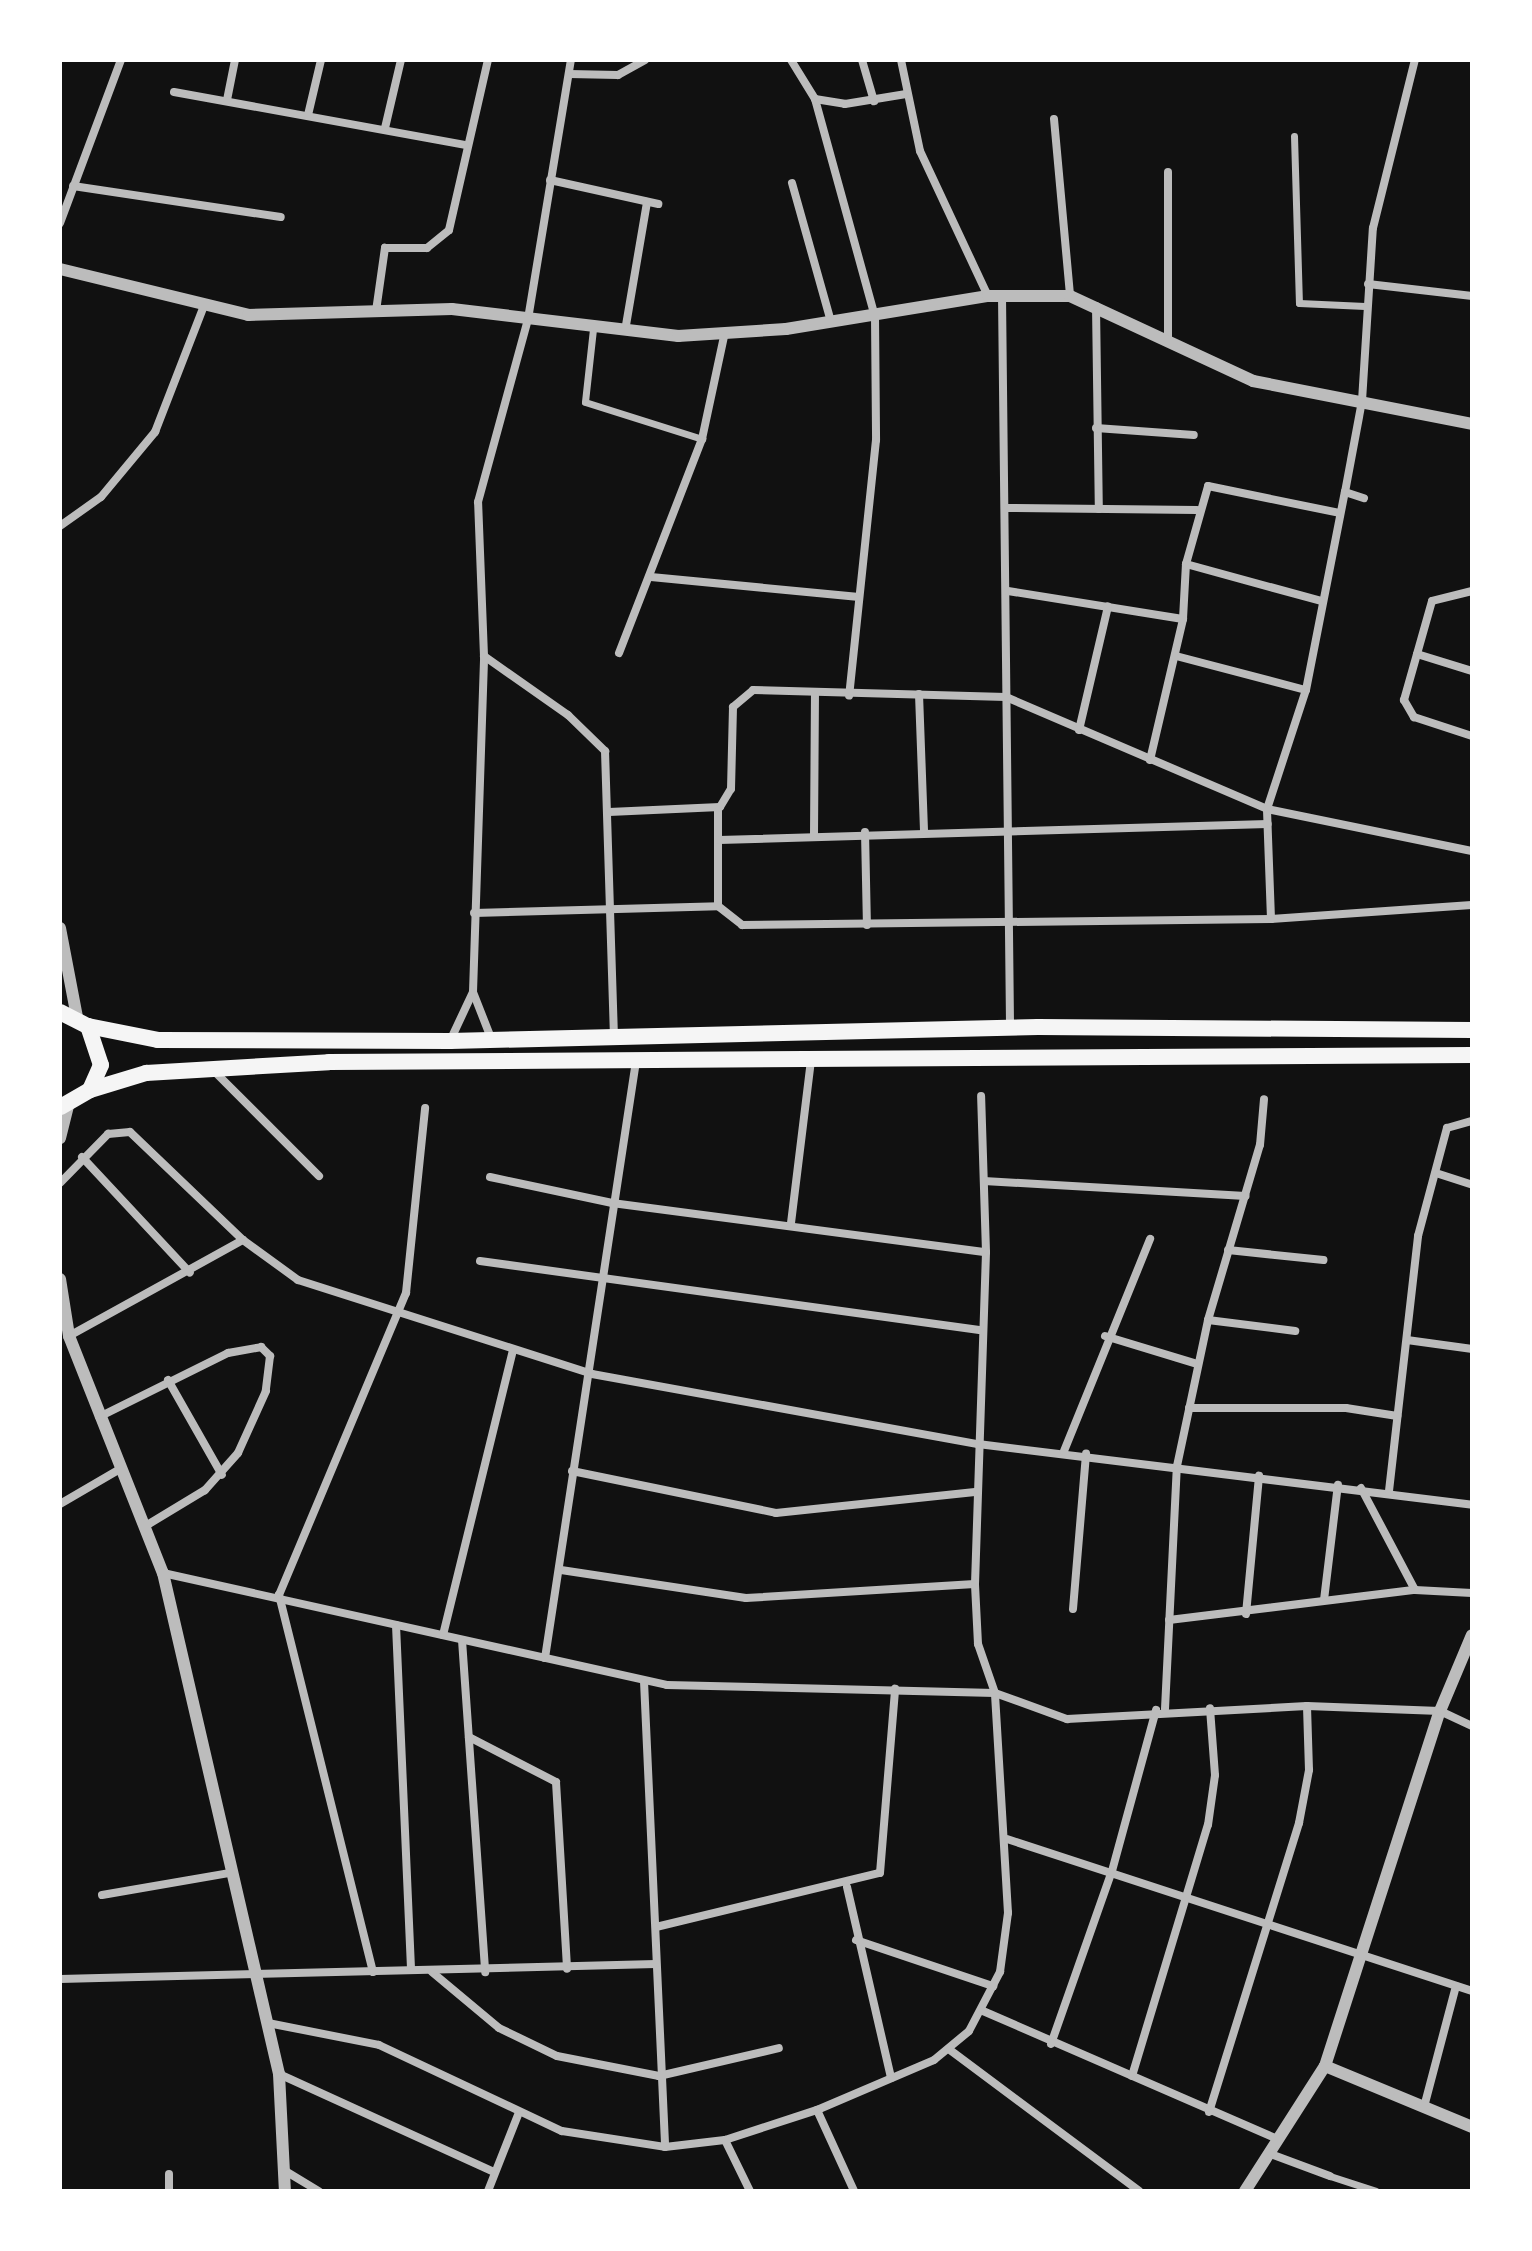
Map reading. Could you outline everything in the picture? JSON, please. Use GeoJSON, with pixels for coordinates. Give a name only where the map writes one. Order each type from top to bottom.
{"type":"FeatureCollection","features":[{"type":"Feature","properties":{"kind":"main road"},"geometry":{"type":"LineString","coordinates":[[60,1012],[82,1022],[158,1040],[450,1041],[1010,1028],[1472,1030]]}},
{"type":"Feature","properties":{"kind":"main road"},"geometry":{"type":"LineString","coordinates":[[82,1022],[100,1051],[90,1090]]}},
{"type":"Feature","properties":{"kind":"main road"},"geometry":{"type":"LineString","coordinates":[[64,1106],[90,1090],[132,1074],[211,1066],[1472,1055]]}},
{"type":"Feature","properties":{"kind":"street"},"geometry":{"type":"LineString","coordinates":[[60,223],[121,60]]}},
{"type":"Feature","properties":{"kind":"street"},"geometry":{"type":"LineString","coordinates":[[227,100],[235,60]]}},
{"type":"Feature","properties":{"kind":"street"},"geometry":{"type":"LineString","coordinates":[[308,115],[321,60]]}},
{"type":"Feature","properties":{"kind":"street"},"geometry":{"type":"LineString","coordinates":[[385,128],[401,60]]}},
{"type":"Feature","properties":{"kind":"street"},"geometry":{"type":"LineString","coordinates":[[376,311],[385,248],[427,248],[445,239],[488,60]]}},
{"type":"Feature","properties":{"kind":"street"},"geometry":{"type":"LineString","coordinates":[[491,1038],[473,992],[484,656],[478,502],[528,319],[571,60]]}},
{"type":"Feature","properties":{"kind":"street"},"geometry":{"type":"LineString","coordinates":[[569,74],[618,75],[645,60]]}},
{"type":"Feature","properties":{"kind":"street"},"geometry":{"type":"LineString","coordinates":[[791,60],[815,99],[875,317],[876,440],[849,696]]}},
{"type":"Feature","properties":{"kind":"street"},"geometry":{"type":"LineString","coordinates":[[862,60],[874,101]]}},
{"type":"Feature","properties":{"kind":"street"},"geometry":{"type":"LineString","coordinates":[[901,60],[920,151],[988,296]]}},
{"type":"Feature","properties":{"kind":"street"},"geometry":{"type":"LineString","coordinates":[[1271,919],[1267,809],[1306,690],[1362,401],[1365,306],[1373,228],[1415,60]]}},
{"type":"Feature","properties":{"kind":"street"},"geometry":{"type":"LineString","coordinates":[[174,92],[466,145]]}},
{"type":"Feature","properties":{"kind":"street"},"geometry":{"type":"LineString","coordinates":[[815,99],[874,101],[906,94]]}},
{"type":"Feature","properties":{"kind":"street"},"geometry":{"type":"LineString","coordinates":[[1054,119],[1070,296]]}},
{"type":"Feature","properties":{"kind":"street"},"geometry":{"type":"LineString","coordinates":[[1294,136],[1299,303],[1365,306]]}},
{"type":"Feature","properties":{"kind":"street"},"geometry":{"type":"LineString","coordinates":[[1168,172],[1168,337]]}},
{"type":"Feature","properties":{"kind":"street"},"geometry":{"type":"LineString","coordinates":[[550,180],[658,204]]}},
{"type":"Feature","properties":{"kind":"street"},"geometry":{"type":"LineString","coordinates":[[792,183],[831,322]]}},
{"type":"Feature","properties":{"kind":"street"},"geometry":{"type":"LineString","coordinates":[[73,186],[281,217]]}},
{"type":"Feature","properties":{"kind":"street"},"geometry":{"type":"LineString","coordinates":[[625,331],[647,202]]}},
{"type":"Feature","properties":{"kind":"street"},"geometry":{"type":"LineString","coordinates":[[60,269],[203,308],[275,317],[452,309],[593,329],[724,336],[875,317],[988,296],[1070,296],[1168,337],[1253,381],[1472,424]]}},
{"type":"Feature","properties":{"kind":"street"},"geometry":{"type":"LineString","coordinates":[[1368,284],[1472,296]]}},
{"type":"Feature","properties":{"kind":"street"},"geometry":{"type":"LineString","coordinates":[[1002,296],[1008,508],[1006,697],[1013,829],[1010,1028]]}},
{"type":"Feature","properties":{"kind":"street"},"geometry":{"type":"LineString","coordinates":[[1096,306],[1099,509]]}},
{"type":"Feature","properties":{"kind":"street"},"geometry":{"type":"LineString","coordinates":[[60,526],[101,497],[155,432],[203,308]]}},
{"type":"Feature","properties":{"kind":"street"},"geometry":{"type":"LineString","coordinates":[[593,329],[585,402],[702,439]]}},
{"type":"Feature","properties":{"kind":"street"},"geometry":{"type":"LineString","coordinates":[[619,653],[702,439],[724,336]]}},
{"type":"Feature","properties":{"kind":"street"},"geometry":{"type":"LineString","coordinates":[[1096,428],[1194,435]]}},
{"type":"Feature","properties":{"kind":"street"},"geometry":{"type":"LineString","coordinates":[[1150,760],[1183,619],[1186,564],[1197,510],[1217,482],[1339,513]]}},
{"type":"Feature","properties":{"kind":"street"},"geometry":{"type":"LineString","coordinates":[[1345,492],[1364,498]]}},
{"type":"Feature","properties":{"kind":"street"},"geometry":{"type":"LineString","coordinates":[[1008,508],[1197,510]]}},
{"type":"Feature","properties":{"kind":"street"},"geometry":{"type":"LineString","coordinates":[[1186,564],[1321,601]]}},
{"type":"Feature","properties":{"kind":"street"},"geometry":{"type":"LineString","coordinates":[[651,577],[859,597]]}},
{"type":"Feature","properties":{"kind":"street"},"geometry":{"type":"LineString","coordinates":[[1008,591],[1183,619]]}},
{"type":"Feature","properties":{"kind":"street"},"geometry":{"type":"LineString","coordinates":[[1472,591],[1434,598],[1404,700],[1409,713],[1472,736]]}},
{"type":"Feature","properties":{"kind":"street"},"geometry":{"type":"LineString","coordinates":[[1079,730],[1108,606]]}},
{"type":"Feature","properties":{"kind":"street"},"geometry":{"type":"LineString","coordinates":[[1417,654],[1472,671]]}},
{"type":"Feature","properties":{"kind":"street"},"geometry":{"type":"LineString","coordinates":[[484,656],[598,741],[609,812],[614,1037]]}},
{"type":"Feature","properties":{"kind":"street"},"geometry":{"type":"LineString","coordinates":[[1176,656],[1306,690]]}},
{"type":"Feature","properties":{"kind":"street"},"geometry":{"type":"LineString","coordinates":[[718,906],[718,808],[731,789],[737,697],[763,689],[849,696],[919,694],[1006,697],[1267,809],[1472,851]]}},
{"type":"Feature","properties":{"kind":"street"},"geometry":{"type":"LineString","coordinates":[[814,835],[815,694]]}},
{"type":"Feature","properties":{"kind":"street"},"geometry":{"type":"LineString","coordinates":[[919,694],[924,832]]}},
{"type":"Feature","properties":{"kind":"street"},"geometry":{"type":"LineString","coordinates":[[609,812],[718,808]]}},
{"type":"Feature","properties":{"kind":"street"},"geometry":{"type":"LineString","coordinates":[[719,840],[865,832],[1268,824]]}},
{"type":"Feature","properties":{"kind":"street"},"geometry":{"type":"LineString","coordinates":[[865,832],[867,925]]}},
{"type":"Feature","properties":{"kind":"street"},"geometry":{"type":"LineString","coordinates":[[474,913],[612,912],[718,906],[742,925],[867,925],[1010,917],[1271,919],[1472,905]]}},
{"type":"Feature","properties":{"kind":"street"},"geometry":{"type":"LineString","coordinates":[[60,928],[82,1022]]}},
{"type":"Feature","properties":{"kind":"street"},"geometry":{"type":"LineString","coordinates":[[450,1041],[473,992]]}},
{"type":"Feature","properties":{"kind":"street"},"geometry":{"type":"LineString","coordinates":[[791,1223],[811,1059]]}},
{"type":"Feature","properties":{"kind":"street"},"geometry":{"type":"LineString","coordinates":[[545,1658],[561,1570],[572,1471],[592,1374],[612,1203],[636,1061]]}},
{"type":"Feature","properties":{"kind":"street"},"geometry":{"type":"LineString","coordinates":[[211,1066],[319,1176]]}},
{"type":"Feature","properties":{"kind":"street"},"geometry":{"type":"LineString","coordinates":[[268,2023],[379,2045],[518,2115],[602,2141],[665,2147],[725,2140],[817,2110],[950,2050],[983,2011],[1006,1941],[1007,1839],[995,1693],[978,1644],[975,1584],[979,1330],[986,1252],[981,1096]]}},
{"type":"Feature","properties":{"kind":"street"},"geometry":{"type":"LineString","coordinates":[[1051,2044],[1112,1871],[1160,1709],[1169,1620],[1177,1466],[1208,1320],[1246,1196],[1264,1099]]}},
{"type":"Feature","properties":{"kind":"street"},"geometry":{"type":"LineString","coordinates":[[60,1138],[64,1106]]}},
{"type":"Feature","properties":{"kind":"street"},"geometry":{"type":"LineString","coordinates":[[373,1972],[279,1595],[392,1316],[406,1293],[425,1108]]}},
{"type":"Feature","properties":{"kind":"street"},"geometry":{"type":"LineString","coordinates":[[1389,1491],[1418,1236],[1439,1174],[1449,1124],[1472,1121]]}},
{"type":"Feature","properties":{"kind":"street"},"geometry":{"type":"LineString","coordinates":[[60,1183],[82,1157],[108,1134],[130,1132],[243,1240],[298,1280],[392,1316],[592,1374],[978,1444],[1064,1451],[1389,1491],[1472,1505]]}},
{"type":"Feature","properties":{"kind":"street"},"geometry":{"type":"LineString","coordinates":[[82,1157],[190,1273]]}},
{"type":"Feature","properties":{"kind":"street"},"geometry":{"type":"LineString","coordinates":[[1439,1174],[1472,1185]]}},
{"type":"Feature","properties":{"kind":"street"},"geometry":{"type":"LineString","coordinates":[[490,1177],[612,1203],[791,1223],[986,1252]]}},
{"type":"Feature","properties":{"kind":"street"},"geometry":{"type":"LineString","coordinates":[[984,1181],[1246,1196]]}},
{"type":"Feature","properties":{"kind":"street"},"geometry":{"type":"LineString","coordinates":[[1064,1451],[1105,1336],[1150,1239]]}},
{"type":"Feature","properties":{"kind":"street"},"geometry":{"type":"LineString","coordinates":[[69,1336],[190,1273],[243,1240]]}},
{"type":"Feature","properties":{"kind":"street"},"geometry":{"type":"LineString","coordinates":[[1228,1250],[1323,1260]]}},
{"type":"Feature","properties":{"kind":"street"},"geometry":{"type":"LineString","coordinates":[[480,1261],[603,1281],[979,1330]]}},
{"type":"Feature","properties":{"kind":"street"},"geometry":{"type":"LineString","coordinates":[[60,1279],[69,1336],[163,1573],[279,2074],[287,2172],[285,2191]]}},
{"type":"Feature","properties":{"kind":"street"},"geometry":{"type":"LineString","coordinates":[[1208,1320],[1295,1331]]}},
{"type":"Feature","properties":{"kind":"street"},"geometry":{"type":"LineString","coordinates":[[1105,1336],[1197,1364]]}},
{"type":"Feature","properties":{"kind":"street"},"geometry":{"type":"LineString","coordinates":[[1407,1340],[1472,1349]]}},
{"type":"Feature","properties":{"kind":"street"},"geometry":{"type":"LineString","coordinates":[[99,1417],[168,1380],[243,1348],[268,1351],[266,1391],[222,1475],[144,1527]]}},
{"type":"Feature","properties":{"kind":"street"},"geometry":{"type":"LineString","coordinates":[[443,1635],[513,1351]]}},
{"type":"Feature","properties":{"kind":"street"},"geometry":{"type":"LineString","coordinates":[[168,1380],[222,1475]]}},
{"type":"Feature","properties":{"kind":"street"},"geometry":{"type":"LineString","coordinates":[[1189,1408],[1346,1408],[1397,1416]]}},
{"type":"Feature","properties":{"kind":"street"},"geometry":{"type":"LineString","coordinates":[[1073,1609],[1086,1454]]}},
{"type":"Feature","properties":{"kind":"street"},"geometry":{"type":"LineString","coordinates":[[60,1504],[120,1469]]}},
{"type":"Feature","properties":{"kind":"street"},"geometry":{"type":"LineString","coordinates":[[572,1471],[776,1513],[975,1492]]}},
{"type":"Feature","properties":{"kind":"street"},"geometry":{"type":"LineString","coordinates":[[1246,1614],[1259,1476]]}},
{"type":"Feature","properties":{"kind":"street"},"geometry":{"type":"LineString","coordinates":[[1324,1600],[1338,1485]]}},
{"type":"Feature","properties":{"kind":"street"},"geometry":{"type":"LineString","coordinates":[[1361,1488],[1415,1590]]}},
{"type":"Feature","properties":{"kind":"street"},"geometry":{"type":"LineString","coordinates":[[561,1570],[746,1598],[975,1584]]}},
{"type":"Feature","properties":{"kind":"street"},"geometry":{"type":"LineString","coordinates":[[163,1573],[279,1595],[644,1681],[727,1691],[895,1689],[995,1693],[1067,1719],[1160,1709],[1307,1706],[1440,1711],[1472,1726]]}},
{"type":"Feature","properties":{"kind":"street"},"geometry":{"type":"LineString","coordinates":[[1169,1620],[1246,1614],[1324,1600],[1415,1590],[1472,1593]]}},
{"type":"Feature","properties":{"kind":"street"},"geometry":{"type":"LineString","coordinates":[[396,1625],[411,1969]]}},
{"type":"Feature","properties":{"kind":"street"},"geometry":{"type":"LineString","coordinates":[[1245,2191],[1325,2066],[1365,1954],[1440,1711],[1468,1656],[1472,1635]]}},
{"type":"Feature","properties":{"kind":"street"},"geometry":{"type":"LineString","coordinates":[[462,1640],[485,1972]]}},
{"type":"Feature","properties":{"kind":"street"},"geometry":{"type":"LineString","coordinates":[[644,1681],[656,1927],[659,2076],[665,2147]]}},
{"type":"Feature","properties":{"kind":"street"},"geometry":{"type":"LineString","coordinates":[[656,1927],[869,1882],[884,1867],[895,1689]]}},
{"type":"Feature","properties":{"kind":"street"},"geometry":{"type":"LineString","coordinates":[[1209,2112],[1270,1922],[1305,1796],[1307,1706]]}},
{"type":"Feature","properties":{"kind":"street"},"geometry":{"type":"LineString","coordinates":[[1132,2076],[1212,1800],[1210,1708]]}},
{"type":"Feature","properties":{"kind":"street"},"geometry":{"type":"LineString","coordinates":[[469,1737],[556,1782],[567,1969]]}},
{"type":"Feature","properties":{"kind":"street"},"geometry":{"type":"LineString","coordinates":[[1007,1839],[1187,1894],[1472,1991]]}},
{"type":"Feature","properties":{"kind":"street"},"geometry":{"type":"LineString","coordinates":[[102,1895],[230,1873]]}},
{"type":"Feature","properties":{"kind":"street"},"geometry":{"type":"LineString","coordinates":[[847,1887],[856,1940],[891,2078]]}},
{"type":"Feature","properties":{"kind":"street"},"geometry":{"type":"LineString","coordinates":[[856,1940],[993,1986]]}},
{"type":"Feature","properties":{"kind":"street"},"geometry":{"type":"LineString","coordinates":[[60,1979],[257,1978],[411,1969],[485,1972],[656,1964]]}},
{"type":"Feature","properties":{"kind":"street"},"geometry":{"type":"LineString","coordinates":[[432,1971],[524,2043],[659,2076],[779,2048]]}},
{"type":"Feature","properties":{"kind":"street"},"geometry":{"type":"LineString","coordinates":[[1424,2107],[1456,1986]]}},
{"type":"Feature","properties":{"kind":"street"},"geometry":{"type":"LineString","coordinates":[[983,2011],[1051,2044],[1277,2139]]}},
{"type":"Feature","properties":{"kind":"street"},"geometry":{"type":"LineString","coordinates":[[950,2050],[1139,2191]]}},
{"type":"Feature","properties":{"kind":"street"},"geometry":{"type":"LineString","coordinates":[[1325,2066],[1472,2127]]}},
{"type":"Feature","properties":{"kind":"street"},"geometry":{"type":"LineString","coordinates":[[279,2074],[494,2172]]}},
{"type":"Feature","properties":{"kind":"street"},"geometry":{"type":"LineString","coordinates":[[817,2110],[853,2189],[841,2191]]}},
{"type":"Feature","properties":{"kind":"street"},"geometry":{"type":"LineString","coordinates":[[488,2191],[518,2115]]}},
{"type":"Feature","properties":{"kind":"street"},"geometry":{"type":"LineString","coordinates":[[725,2140],[750,2191]]}},
{"type":"Feature","properties":{"kind":"street"},"geometry":{"type":"LineString","coordinates":[[1268,2153],[1376,2191]]}},
{"type":"Feature","properties":{"kind":"street"},"geometry":{"type":"LineString","coordinates":[[287,2172],[319,2191]]}},
{"type":"Feature","properties":{"kind":"street"},"geometry":{"type":"LineString","coordinates":[[169,2174],[169,2191]]}}]}
